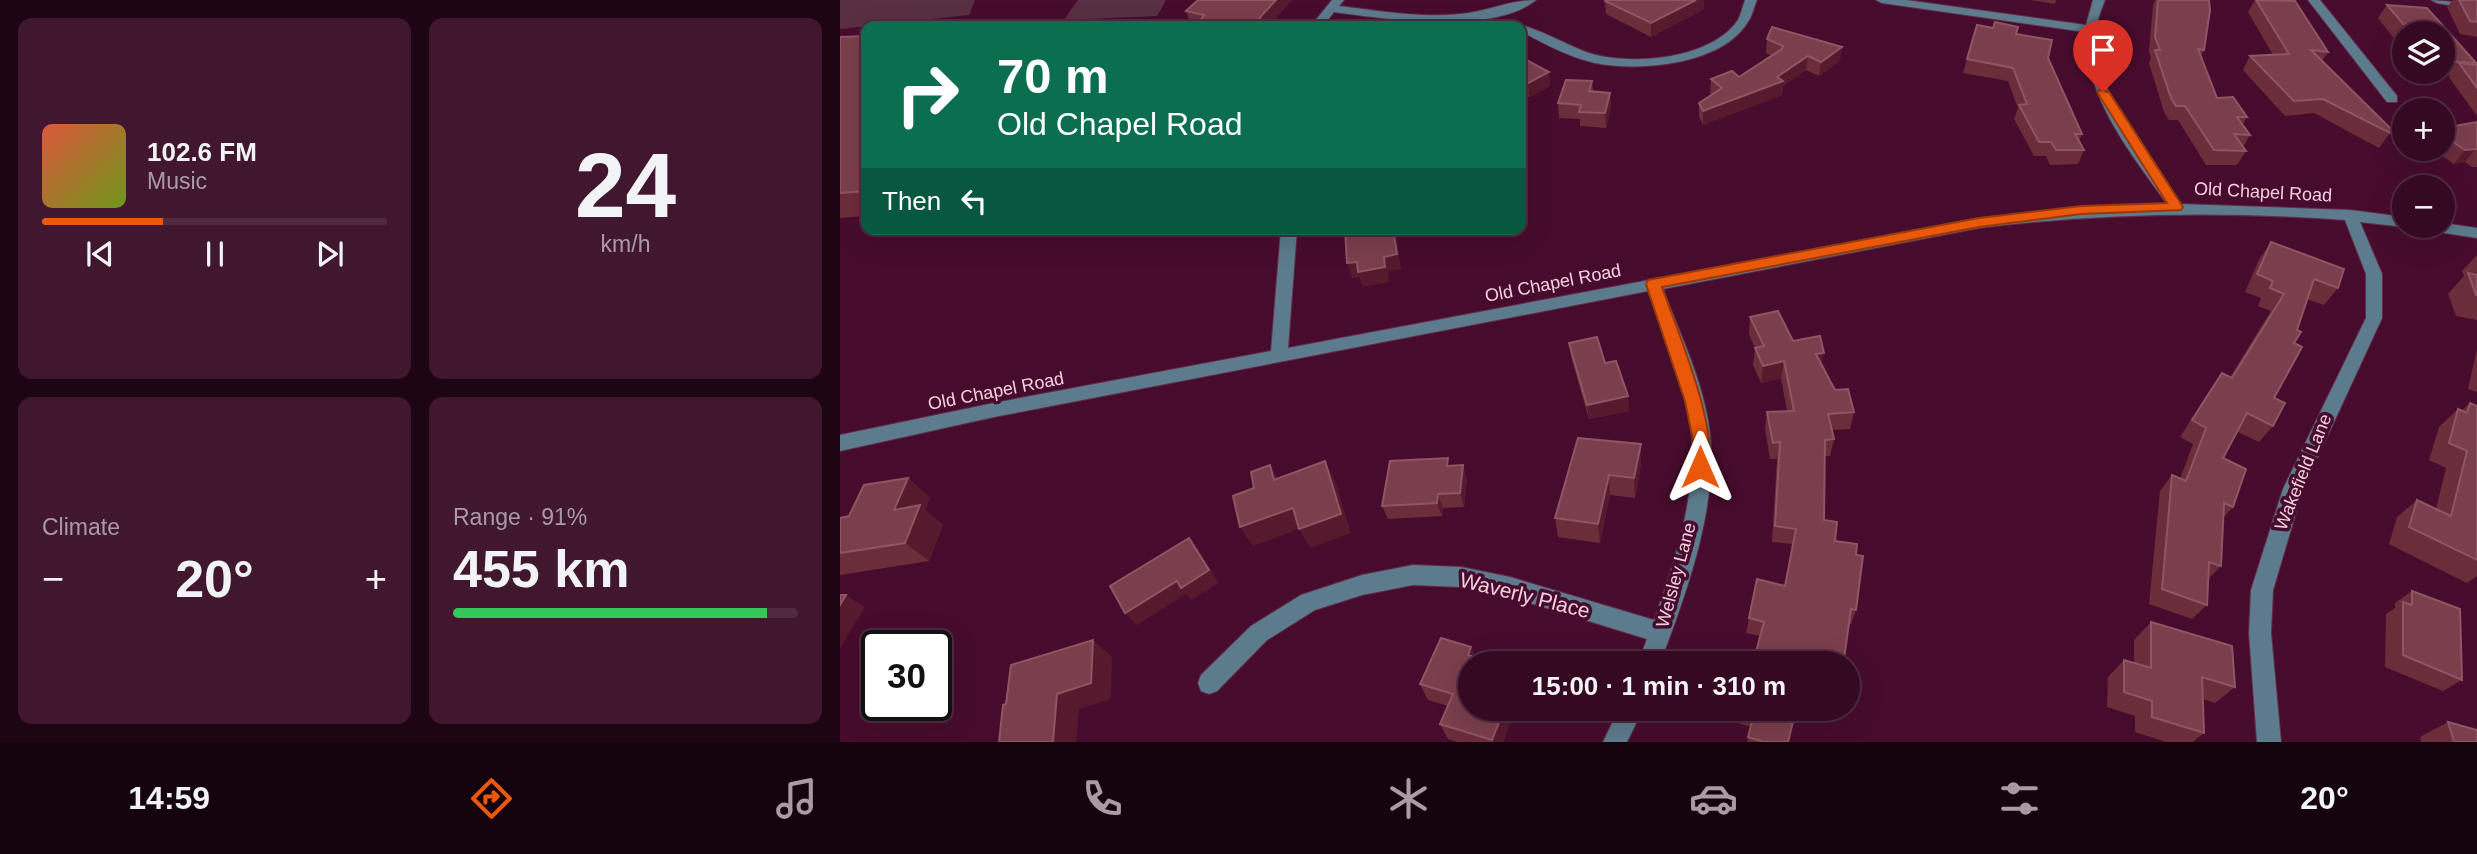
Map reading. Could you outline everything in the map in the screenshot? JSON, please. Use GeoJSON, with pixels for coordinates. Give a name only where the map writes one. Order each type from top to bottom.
{"type":"FeatureCollection","features":[{"type":"Feature","properties":{"kind":"street"},"geometry":{"type":"LineString","coordinates":[[1321,21],[1335,4],[1429,21],[1488,15],[1530,0]]}},
{"type":"Feature","properties":{"kind":"street"},"geometry":{"type":"LineString","coordinates":[[1526,30],[1596,59],[1647,62],[1693,54],[1727,40],[1744,23],[1751,0]]}},
{"type":"Feature","properties":{"kind":"street"},"geometry":{"type":"LineString","coordinates":[[1882,0],[2091,29]]}},
{"type":"Feature","properties":{"kind":"street"},"geometry":{"type":"LineString","coordinates":[[2099,0],[2091,29],[2092,59],[2103,92],[2176,207]]}},
{"type":"Feature","properties":{"kind":"street"},"geometry":{"type":"LineString","coordinates":[[2314,0],[2392,99]]}},
{"type":"Feature","properties":{"kind":"street"},"geometry":{"type":"LineString","coordinates":[[2437,0],[2477,7]]}},
{"type":"Feature","properties":{"kind":"street"},"geometry":{"type":"LineString","coordinates":[[1488,15],[1504,21]]}},
{"type":"Feature","properties":{"kind":"street","name":"Old Chapel Road"},"geometry":{"type":"LineString","coordinates":[[840,443],[994,410],[1979,223],[2081,210],[2176,207],[2350,215],[2392,220]]}},
{"type":"Feature","properties":{"kind":"street","name":"Wakefield Lane"},"geometry":{"type":"LineString","coordinates":[[2269,742],[2260,633],[2262,590],[2293,489],[2374,318],[2374,274],[2350,215]]}},
{"type":"Feature","properties":{"kind":"street"},"geometry":{"type":"LineString","coordinates":[[2455,230],[2477,233]]}},
{"type":"Feature","properties":{"kind":"street"},"geometry":{"type":"LineString","coordinates":[[1279,356],[1289,235]]}},
{"type":"Feature","properties":{"kind":"street","name":"Welsley Lane"},"geometry":{"type":"LineString","coordinates":[[1653,284],[1693,401],[1701,440],[1698,493],[1654,651]]}},
{"type":"Feature","properties":{"kind":"street","name":"Waverly Place"},"geometry":{"type":"LineString","coordinates":[[1209,683],[1259,634],[1308,602],[1362,585],[1413,575],[1461,577],[1510,587],[1661,633]]}},
{"type":"Feature","properties":{"kind":"street"},"geometry":{"type":"LineString","coordinates":[[1615,742],[1625,721]]}},
{"type":"Feature","properties":{"kind":"shaded area"},"geometry":{"type":"Polygon","coordinates":[[[840,0],[975,0],[969,15],[914,21],[861,21],[861,27],[840,29],[840,0]]]}},
{"type":"Feature","properties":{"kind":"shaded area"},"geometry":{"type":"Polygon","coordinates":[[[1078,0],[1166,0],[1157,16],[1064,20],[1078,0]]]}},
{"type":"Feature","properties":{"kind":"building"},"geometry":{"type":"Polygon","coordinates":[[[1198,0],[1276,0],[1258,21],[1200,21],[1204,15],[1186,11],[1198,0]]]}},
{"type":"Feature","properties":{"kind":"building"},"geometry":{"type":"Polygon","coordinates":[[[1606,0],[1696,0],[1651,23],[1606,0]]]}},
{"type":"Feature","properties":{"kind":"building"},"geometry":{"type":"Polygon","coordinates":[[[2158,0],[2209,0],[2204,50],[2198,49],[2217,98],[2233,97],[2247,117],[2237,117],[2250,135],[2234,134],[2246,151],[2214,150],[2185,106],[2176,106],[2171,98],[2155,50],[2160,50],[2155,37],[2158,0]]]}},
{"type":"Feature","properties":{"kind":"building"},"geometry":{"type":"Polygon","coordinates":[[[2256,0],[2295,1],[2328,52],[2311,50],[2392,130],[2390,133],[2323,99],[2294,101],[2250,56],[2289,54],[2256,0]]]}},
{"type":"Feature","properties":{"kind":"building"},"geometry":{"type":"Polygon","coordinates":[[[2459,0],[2477,0],[2477,22],[2470,21],[2459,0]]]}},
{"type":"Feature","properties":{"kind":"building"},"geometry":{"type":"Polygon","coordinates":[[[2387,5],[2427,8],[2439,21],[2401,21],[2387,5]]]}},
{"type":"Feature","properties":{"kind":"building"},"geometry":{"type":"Polygon","coordinates":[[[1995,22],[2018,27],[2016,34],[2052,40],[2048,58],[2082,134],[2075,134],[2084,150],[2056,150],[2051,142],[2039,142],[2019,105],[2027,104],[2013,68],[1967,59],[1977,25],[1993,28],[1995,22]]]}},
{"type":"Feature","properties":{"kind":"building"},"geometry":{"type":"Polygon","coordinates":[[[1772,27],[1842,47],[1821,62],[1808,56],[1777,77],[1783,81],[1703,111],[1699,103],[1722,88],[1711,79],[1732,71],[1739,77],[1782,49],[1783,46],[1767,39],[1772,27]]]}},
{"type":"Feature","properties":{"kind":"building"},"geometry":{"type":"Polygon","coordinates":[[[861,36],[861,191],[840,193],[840,37],[861,36]]]}},
{"type":"Feature","properties":{"kind":"building"},"geometry":{"type":"Polygon","coordinates":[[[2455,39],[2476,63],[2455,62],[2455,39]]]}},
{"type":"Feature","properties":{"kind":"building"},"geometry":{"type":"Polygon","coordinates":[[[1526,60],[1549,72],[1528,83],[1526,60]]]}},
{"type":"Feature","properties":{"kind":"building"},"geometry":{"type":"Polygon","coordinates":[[[2459,63],[2477,65],[2477,88],[2459,63]]]}},
{"type":"Feature","properties":{"kind":"building"},"geometry":{"type":"Polygon","coordinates":[[[1566,80],[1592,81],[1589,91],[1610,93],[1605,113],[1579,112],[1581,105],[1558,103],[1566,80]]]}},
{"type":"Feature","properties":{"kind":"building"},"geometry":{"type":"Polygon","coordinates":[[[2477,122],[2477,149],[2465,150],[2455,143],[2455,126],[2477,122]]]}},
{"type":"Feature","properties":{"kind":"building"},"geometry":{"type":"Polygon","coordinates":[[[1345,235],[1394,235],[1397,254],[1384,257],[1385,267],[1358,272],[1357,262],[1347,263],[1345,235]]]}},
{"type":"Feature","properties":{"kind":"building"},"geometry":{"type":"Polygon","coordinates":[[[2271,242],[2344,269],[2338,288],[2314,279],[2297,330],[2301,332],[2294,343],[2302,347],[2274,398],[2285,403],[2273,426],[2247,413],[2223,458],[2246,469],[2233,507],[2224,503],[2221,566],[2209,562],[2207,605],[2162,589],[2172,475],[2186,481],[2206,428],[2192,420],[2222,373],[2232,378],[2284,294],[2270,288],[2273,281],[2257,274],[2271,242]]]}},
{"type":"Feature","properties":{"kind":"building"},"geometry":{"type":"Polygon","coordinates":[[[2468,273],[2477,275],[2477,295],[2476,295],[2468,273]]]}},
{"type":"Feature","properties":{"kind":"building"},"geometry":{"type":"Polygon","coordinates":[[[1778,311],[1793,341],[1820,336],[1824,353],[1816,354],[1835,390],[1848,389],[1854,412],[1828,414],[1834,439],[1825,440],[1824,520],[1837,522],[1835,541],[1857,544],[1856,555],[1863,556],[1856,610],[1851,609],[1845,651],[1756,651],[1764,622],[1749,618],[1757,579],[1785,586],[1796,529],[1775,526],[1780,442],[1773,443],[1767,412],[1794,411],[1784,361],[1763,366],[1755,348],[1764,346],[1750,317],[1778,311]]]}},
{"type":"Feature","properties":{"kind":"building"},"geometry":{"type":"Polygon","coordinates":[[[1597,337],[1605,363],[1616,361],[1628,396],[1587,405],[1569,343],[1597,337]]]}},
{"type":"Feature","properties":{"kind":"building"},"geometry":{"type":"Polygon","coordinates":[[[2470,403],[2477,406],[2477,560],[2409,527],[2417,500],[2451,516],[2467,451],[2449,443],[2458,409],[2467,413],[2470,403]]]}},
{"type":"Feature","properties":{"kind":"building"},"geometry":{"type":"Polygon","coordinates":[[[1578,438],[1641,444],[1634,478],[1609,475],[1598,524],[1555,518],[1578,438]]]}},
{"type":"Feature","properties":{"kind":"building"},"geometry":{"type":"Polygon","coordinates":[[[1448,458],[1447,466],[1463,465],[1460,493],[1438,494],[1437,503],[1382,506],[1390,461],[1448,458]]]}},
{"type":"Feature","properties":{"kind":"building"},"geometry":{"type":"Polygon","coordinates":[[[1325,461],[1341,514],[1299,529],[1293,508],[1240,527],[1233,496],[1254,488],[1251,472],[1270,465],[1274,480],[1325,461]]]}},
{"type":"Feature","properties":{"kind":"building"},"geometry":{"type":"Polygon","coordinates":[[[908,478],[894,510],[920,505],[905,543],[840,553],[840,518],[849,516],[864,485],[908,478]]]}},
{"type":"Feature","properties":{"kind":"building"},"geometry":{"type":"Polygon","coordinates":[[[1189,538],[1209,570],[1181,588],[1177,581],[1125,613],[1110,586],[1189,538]]]}},
{"type":"Feature","properties":{"kind":"building"},"geometry":{"type":"Polygon","coordinates":[[[2412,591],[2460,609],[2462,680],[2403,655],[2403,602],[2412,605],[2412,591]]]}},
{"type":"Feature","properties":{"kind":"building"},"geometry":{"type":"Polygon","coordinates":[[[2151,622],[2232,646],[2235,687],[2202,677],[2204,733],[2152,717],[2152,701],[2124,692],[2124,660],[2151,668],[2151,622]]]}},
{"type":"Feature","properties":{"kind":"building"},"geometry":{"type":"Polygon","coordinates":[[[1441,638],[1471,647],[1470,651],[1458,651],[1458,721],[1499,721],[1492,740],[1440,724],[1453,694],[1420,684],[1441,638]]]}},
{"type":"Feature","properties":{"kind":"building"},"geometry":{"type":"Polygon","coordinates":[[[1093,640],[1091,683],[1057,694],[1053,742],[999,742],[1011,665],[1093,640]]]}},
{"type":"Feature","properties":{"kind":"building"},"geometry":{"type":"Polygon","coordinates":[[[1752,721],[1793,721],[1788,742],[1764,742],[1748,737],[1752,721]]]}},
{"type":"Feature","properties":{"kind":"building"},"geometry":{"type":"Polygon","coordinates":[[[2448,722],[2477,730],[2477,742],[2454,742],[2448,722]]]}},
{"type":"Feature","properties":{"kind":"route"},"geometry":{"type":"LineString","coordinates":[[1700,467],[1701,440],[1693,401],[1653,284],[1979,223],[2081,210],[2176,207],[2134,146],[2103,92]]}}]}
